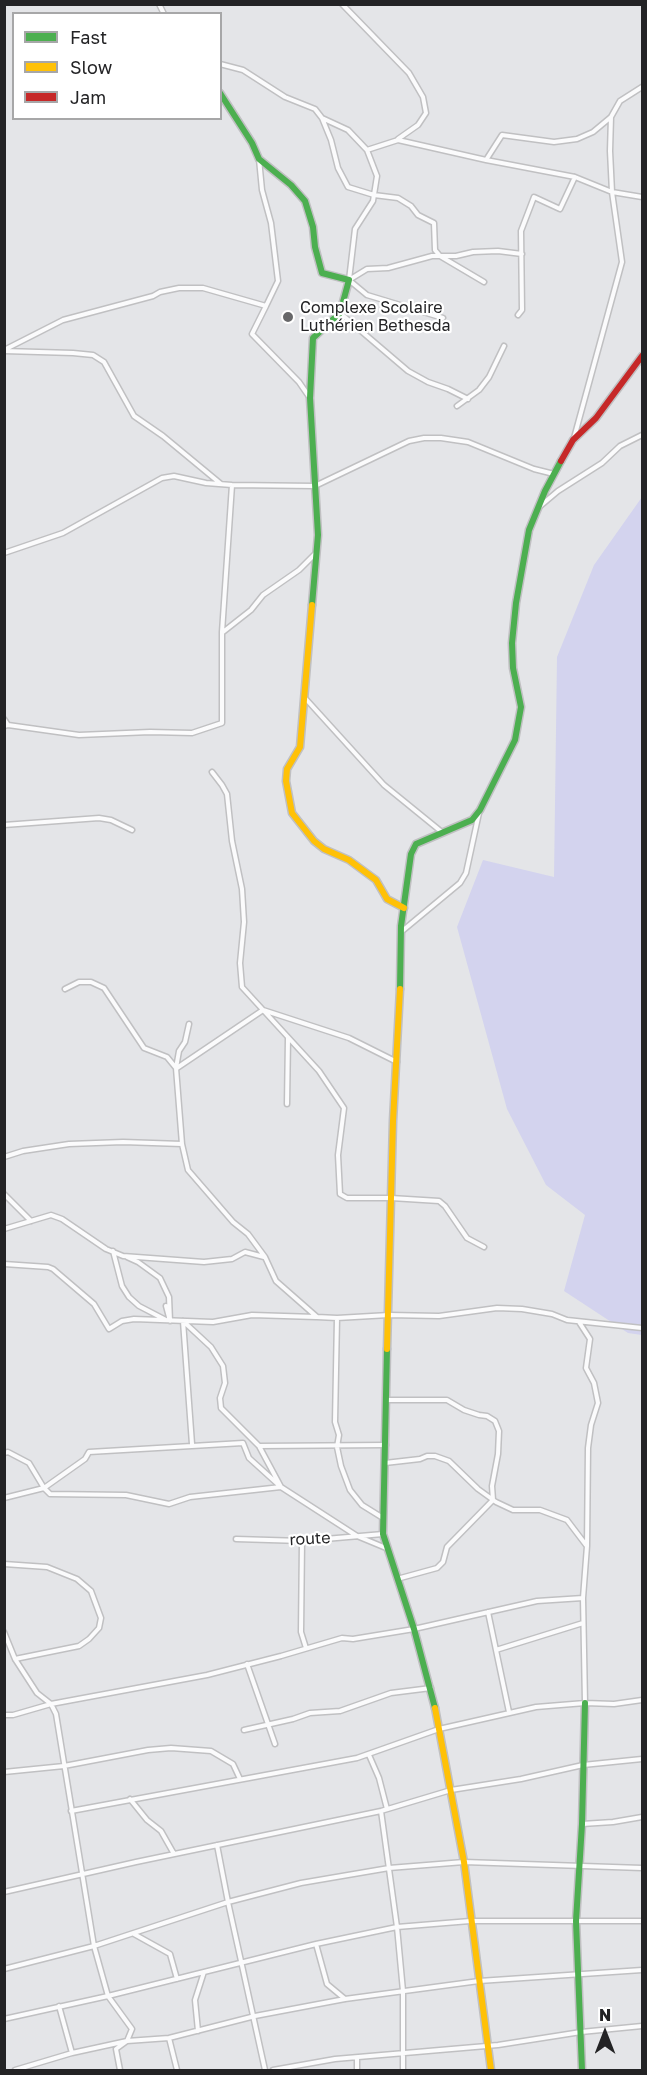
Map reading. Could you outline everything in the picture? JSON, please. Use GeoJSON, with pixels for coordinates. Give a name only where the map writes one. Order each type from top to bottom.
{"type":"FeatureCollection","features":[{"type":"Feature","properties":{"kind":"street"},"geometry":{"type":"LineString","coordinates":[[342,4],[409,73],[423,97],[426,112],[418,125],[398,140],[367,150]]}},
{"type":"Feature","properties":{"kind":"street"},"geometry":{"type":"LineString","coordinates":[[222,65],[243,70],[285,97],[315,108],[322,118],[331,140],[338,168],[348,187],[374,195],[398,198],[411,206],[418,215],[434,223],[435,250],[440,256],[484,282]]}},
{"type":"Feature","properties":{"kind":"street"},"geometry":{"type":"LineString","coordinates":[[486,160],[502,135],[554,142],[577,139],[593,132],[611,117],[620,101],[642,87]]}},
{"type":"Feature","properties":{"kind":"street"},"geometry":{"type":"LineString","coordinates":[[222,96],[252,143],[259,159],[262,190],[271,224],[278,281],[252,334],[299,382],[310,398]]}},
{"type":"Feature","properties":{"kind":"street"},"geometry":{"type":"LineString","coordinates":[[491,2070],[464,1862],[431,1688],[383,1534],[393,1121],[402,968],[401,932],[411,854],[416,844],[472,820],[480,810],[515,740],[521,707],[513,668],[512,643],[516,603],[529,530],[554,474],[573,440],[622,262],[612,192],[611,117]]}},
{"type":"Feature","properties":{"kind":"street"},"geometry":{"type":"LineString","coordinates":[[322,118],[348,130],[367,150],[377,176],[373,201],[355,229],[349,280],[340,313],[313,338],[310,398],[319,518],[317,553],[300,747],[286,774],[292,813],[314,841],[324,849],[349,860],[376,880],[387,899],[404,908]]}},
{"type":"Feature","properties":{"kind":"street"},"geometry":{"type":"LineString","coordinates":[[398,140],[574,177],[612,192],[642,197]]}},
{"type":"Feature","properties":{"kind":"street"},"geometry":{"type":"LineString","coordinates":[[259,159],[291,185],[304,201],[313,227],[315,247],[322,273],[349,280],[367,295],[443,318]]}},
{"type":"Feature","properties":{"kind":"street"},"geometry":{"type":"LineString","coordinates":[[518,315],[522,310],[521,231],[534,197],[560,209],[574,177]]}},
{"type":"Feature","properties":{"kind":"street"},"geometry":{"type":"LineString","coordinates":[[349,280],[367,269],[388,268],[432,256],[456,256],[473,252],[498,251],[522,254]]}},
{"type":"Feature","properties":{"kind":"street"},"geometry":{"type":"LineString","coordinates":[[4,350],[63,320],[179,288],[203,288],[266,306]]}},
{"type":"Feature","properties":{"kind":"street"},"geometry":{"type":"LineString","coordinates":[[340,313],[408,371],[468,399]]}},
{"type":"Feature","properties":{"kind":"street"},"geometry":{"type":"LineString","coordinates":[[457,406],[468,399],[489,376],[504,346]]}},
{"type":"Feature","properties":{"kind":"street"},"geometry":{"type":"LineString","coordinates":[[4,350],[93,355],[104,362],[134,416],[163,436],[222,484]]}},
{"type":"Feature","properties":{"kind":"street"},"geometry":{"type":"LineString","coordinates":[[573,440],[596,418],[642,356]]}},
{"type":"Feature","properties":{"kind":"street"},"geometry":{"type":"LineString","coordinates":[[539,508],[558,491],[602,463],[620,446],[642,435]]}},
{"type":"Feature","properties":{"kind":"street"},"geometry":{"type":"LineString","coordinates":[[4,553],[63,533],[162,478],[174,476],[206,483],[232,485],[315,486],[409,441],[424,438],[468,442],[534,469],[554,474]]}},
{"type":"Feature","properties":{"kind":"street"},"geometry":{"type":"LineString","coordinates":[[4,719],[6,725],[79,735],[192,733],[222,723],[222,632],[232,485]]}},
{"type":"Feature","properties":{"kind":"street"},"geometry":{"type":"LineString","coordinates":[[222,632],[241,619],[262,595],[299,570],[317,553]]}},
{"type":"Feature","properties":{"kind":"street"},"geometry":{"type":"LineString","coordinates":[[305,697],[384,785],[443,833]]}},
{"type":"Feature","properties":{"kind":"street"},"geometry":{"type":"LineString","coordinates":[[212,772],[227,794],[232,841],[242,889],[244,922],[240,963],[242,987],[326,1080],[344,1108],[338,1155],[340,1194],[347,1198],[439,1201],[468,1238],[484,1246]]}},
{"type":"Feature","properties":{"kind":"street"},"geometry":{"type":"LineString","coordinates":[[401,932],[460,883],[466,873],[480,810]]}},
{"type":"Feature","properties":{"kind":"street"},"geometry":{"type":"LineString","coordinates":[[4,825],[99,818],[111,820],[132,830]]}},
{"type":"Feature","properties":{"kind":"street"},"geometry":{"type":"LineString","coordinates":[[65,989],[79,982],[91,982],[104,988],[144,1048],[167,1057],[176,1068]]}},
{"type":"Feature","properties":{"kind":"street"},"geometry":{"type":"LineString","coordinates":[[263,1010],[349,1038],[398,1062]]}},
{"type":"Feature","properties":{"kind":"street"},"geometry":{"type":"LineString","coordinates":[[176,1068],[263,1010]]}},
{"type":"Feature","properties":{"kind":"street"},"geometry":{"type":"LineString","coordinates":[[189,1024],[185,1042],[179,1051],[176,1068],[182,1144],[188,1170],[232,1222],[248,1234],[265,1257],[276,1281],[317,1317]]}},
{"type":"Feature","properties":{"kind":"street"},"geometry":{"type":"LineString","coordinates":[[286,1104],[288,1037]]}},
{"type":"Feature","properties":{"kind":"street"},"geometry":{"type":"LineString","coordinates":[[4,1157],[23,1151],[69,1144],[123,1142],[182,1144]]}},
{"type":"Feature","properties":{"kind":"street"},"geometry":{"type":"LineString","coordinates":[[4,1194],[32,1222]]}},
{"type":"Feature","properties":{"kind":"street"},"geometry":{"type":"LineString","coordinates":[[4,1229],[51,1215],[112,1251],[138,1262],[160,1278],[169,1297],[168,1321]]}},
{"type":"Feature","properties":{"kind":"street"},"geometry":{"type":"LineString","coordinates":[[112,1251],[122,1286],[129,1297],[139,1306],[168,1321]]}},
{"type":"Feature","properties":{"kind":"street"},"geometry":{"type":"LineString","coordinates":[[123,1256],[204,1262],[232,1259],[245,1252],[265,1257]]}},
{"type":"Feature","properties":{"kind":"street"},"geometry":{"type":"LineString","coordinates":[[4,1264],[53,1269],[94,1304],[109,1329],[122,1321],[134,1319],[213,1322],[252,1316],[337,1318],[439,1316],[497,1308],[538,1311],[578,1321],[642,1328]]}},
{"type":"Feature","properties":{"kind":"street"},"geometry":{"type":"LineString","coordinates":[[166,1306],[168,1321]]}},
{"type":"Feature","properties":{"kind":"street"},"geometry":{"type":"LineString","coordinates":[[337,1318],[335,1422],[339,1435],[341,1466],[350,1490],[362,1505],[383,1518]]}},
{"type":"Feature","properties":{"kind":"street"},"geometry":{"type":"LineString","coordinates":[[183,1321],[192,1444]]}},
{"type":"Feature","properties":{"kind":"street"},"geometry":{"type":"LineString","coordinates":[[183,1321],[211,1347],[223,1366],[225,1383],[220,1398],[221,1408],[259,1446],[281,1487]]}},
{"type":"Feature","properties":{"kind":"street"},"geometry":{"type":"LineString","coordinates":[[578,1321],[590,1339],[586,1368],[594,1383],[598,1403],[591,1425],[588,1448],[583,1598],[585,1703],[582,1824],[576,1920],[582,2070]]}},
{"type":"Feature","properties":{"kind":"street"},"geometry":{"type":"LineString","coordinates":[[387,1400],[447,1400],[465,1410],[487,1416],[495,1421],[499,1431],[498,1454],[492,1486],[494,1500]]}},
{"type":"Feature","properties":{"kind":"street"},"geometry":{"type":"LineString","coordinates":[[4,1498],[44,1488],[85,1459],[89,1452],[192,1444],[214,1446],[243,1443],[249,1458],[281,1487],[357,1536],[386,1548]]}},
{"type":"Feature","properties":{"kind":"street"},"geometry":{"type":"LineString","coordinates":[[259,1446],[386,1445]]}},
{"type":"Feature","properties":{"kind":"street"},"geometry":{"type":"LineString","coordinates":[[4,1453],[8,1452],[29,1463],[50,1494],[126,1495],[169,1504],[190,1497],[281,1487]]}},
{"type":"Feature","properties":{"kind":"street"},"geometry":{"type":"LineString","coordinates":[[385,1463],[435,1456],[449,1461],[478,1489],[494,1500],[513,1509],[540,1510],[567,1520],[586,1546]]}},
{"type":"Feature","properties":{"kind":"street"},"geometry":{"type":"LineString","coordinates":[[397,1579],[438,1568],[443,1562],[447,1547],[494,1500]]}},
{"type":"Feature","properties":{"kind":"street","name":"route"},"geometry":{"type":"LineString","coordinates":[[236,1539],[302,1541],[383,1534]]}},
{"type":"Feature","properties":{"kind":"street"},"geometry":{"type":"LineString","coordinates":[[302,1541],[301,1632],[306,1648]]}},
{"type":"Feature","properties":{"kind":"street"},"geometry":{"type":"LineString","coordinates":[[4,1564],[47,1567],[77,1579],[91,1591],[101,1618],[99,1628],[79,1646],[15,1659]]}},
{"type":"Feature","properties":{"kind":"street"},"geometry":{"type":"LineString","coordinates":[[4,1714],[13,1715],[51,1704],[207,1675],[342,1638],[353,1639],[414,1629],[537,1601],[583,1598]]}},
{"type":"Feature","properties":{"kind":"street"},"geometry":{"type":"LineString","coordinates":[[488,1612],[510,1712]]}},
{"type":"Feature","properties":{"kind":"street"},"geometry":{"type":"LineString","coordinates":[[496,1650],[583,1623]]}},
{"type":"Feature","properties":{"kind":"street"},"geometry":{"type":"LineString","coordinates":[[4,1632],[15,1659],[37,1694],[51,1704],[56,1714],[94,1946],[108,1996],[132,2029],[127,2041],[116,2049],[120,2070]]}},
{"type":"Feature","properties":{"kind":"street"},"geometry":{"type":"LineString","coordinates":[[247,1664],[275,1744]]}},
{"type":"Feature","properties":{"kind":"street"},"geometry":{"type":"LineString","coordinates":[[244,1730],[310,1713],[340,1710],[391,1693],[431,1688]]}},
{"type":"Feature","properties":{"kind":"street"},"geometry":{"type":"LineString","coordinates":[[71,1811],[369,1755],[396,1743],[439,1729],[510,1712],[536,1707],[585,1703],[614,1704],[642,1700]]}},
{"type":"Feature","properties":{"kind":"street"},"geometry":{"type":"LineString","coordinates":[[4,1772],[64,1766],[148,1750],[171,1748],[211,1751],[233,1764],[240,1779]]}},
{"type":"Feature","properties":{"kind":"street"},"geometry":{"type":"LineString","coordinates":[[369,1755],[379,1778],[387,1809]]}},
{"type":"Feature","properties":{"kind":"street"},"geometry":{"type":"LineString","coordinates":[[4,1892],[381,1811],[451,1790],[521,1779],[583,1765],[642,1759]]}},
{"type":"Feature","properties":{"kind":"street"},"geometry":{"type":"LineString","coordinates":[[130,1799],[147,1820],[161,1832],[174,1854]]}},
{"type":"Feature","properties":{"kind":"street"},"geometry":{"type":"LineString","coordinates":[[381,1811],[397,1927],[403,1991],[403,2070]]}},
{"type":"Feature","properties":{"kind":"street"},"geometry":{"type":"LineString","coordinates":[[582,1824],[642,1817]]}},
{"type":"Feature","properties":{"kind":"street"},"geometry":{"type":"LineString","coordinates":[[218,1845],[228,1902],[255,2016],[265,2070]]}},
{"type":"Feature","properties":{"kind":"street"},"geometry":{"type":"LineString","coordinates":[[4,1969],[94,1946],[228,1902],[301,1883],[389,1868],[464,1862],[642,1868]]}},
{"type":"Feature","properties":{"kind":"street"},"geometry":{"type":"LineString","coordinates":[[4,2019],[108,1996],[316,1944],[397,1927],[470,1922],[642,1921]]}},
{"type":"Feature","properties":{"kind":"street"},"geometry":{"type":"LineString","coordinates":[[133,1933],[170,1954],[177,1979]]}},
{"type":"Feature","properties":{"kind":"street"},"geometry":{"type":"LineString","coordinates":[[316,1944],[327,1984],[345,1999]]}},
{"type":"Feature","properties":{"kind":"street"},"geometry":{"type":"LineString","coordinates":[[15,2070],[127,2041],[169,2038],[255,2016],[345,1999],[479,1981],[642,1970]]}},
{"type":"Feature","properties":{"kind":"street"},"geometry":{"type":"LineString","coordinates":[[198,2031],[195,2000],[204,1972]]}},
{"type":"Feature","properties":{"kind":"street"},"geometry":{"type":"LineString","coordinates":[[59,2006],[72,2054]]}},
{"type":"Feature","properties":{"kind":"street"},"geometry":{"type":"LineString","coordinates":[[273,2070],[357,2058],[488,2046],[581,2032],[642,2026]]}},
{"type":"Feature","properties":{"kind":"street"},"geometry":{"type":"LineString","coordinates":[[169,2038],[177,2070]]}},
{"type":"Feature","properties":{"kind":"street"},"geometry":{"type":"LineString","coordinates":[[357,2058],[357,2070]]}},
{"type":"Feature","properties":{"kind":"shaded area"},"geometry":{"type":"Polygon","coordinates":[[[642,497],[642,1335],[628,1333],[564,1291],[585,1215],[546,1185],[507,1109],[457,927],[483,860],[554,877],[557,657],[594,565],[642,497]]]}},
{"type":"Feature","properties":{"kind":"traffic: fast"},"geometry":{"type":"LineString","coordinates":[[222,96],[252,143],[259,159],[291,185],[305,201],[313,227],[315,247],[322,273],[349,280],[340,313],[313,338],[310,398],[318,535],[312,605]]}},
{"type":"Feature","properties":{"kind":"traffic: fast"},"geometry":{"type":"LineString","coordinates":[[400,989],[401,926],[411,854],[416,844],[472,820],[480,810],[515,740],[521,707],[513,668],[512,643],[516,603],[529,530],[545,491],[561,461]]}},
{"type":"Feature","properties":{"kind":"traffic: fast"},"geometry":{"type":"LineString","coordinates":[[387,1349],[383,1534],[414,1629],[435,1708]]}},
{"type":"Feature","properties":{"kind":"traffic: fast"},"geometry":{"type":"LineString","coordinates":[[582,2070],[576,1921],[582,1824],[585,1703]]}},
{"type":"Feature","properties":{"kind":"traffic: slow"},"geometry":{"type":"LineString","coordinates":[[312,605],[300,747],[287,769],[286,781],[292,813],[314,841],[324,849],[349,860],[376,880],[387,899],[404,908]]}},
{"type":"Feature","properties":{"kind":"traffic: slow"},"geometry":{"type":"LineString","coordinates":[[387,1349],[393,1121],[400,989]]}},
{"type":"Feature","properties":{"kind":"traffic: slow"},"geometry":{"type":"LineString","coordinates":[[435,1708],[464,1862],[491,2070]]}},
{"type":"Feature","properties":{"kind":"traffic: jam"},"geometry":{"type":"LineString","coordinates":[[561,461],[573,440],[596,418],[642,356]]}},
{"type":"Feature","properties":{"kind":"place","name":"Complexe Scolaire Luthérien Bethesda"},"geometry":{"type":"Point","coordinates":[288,317]}}]}
